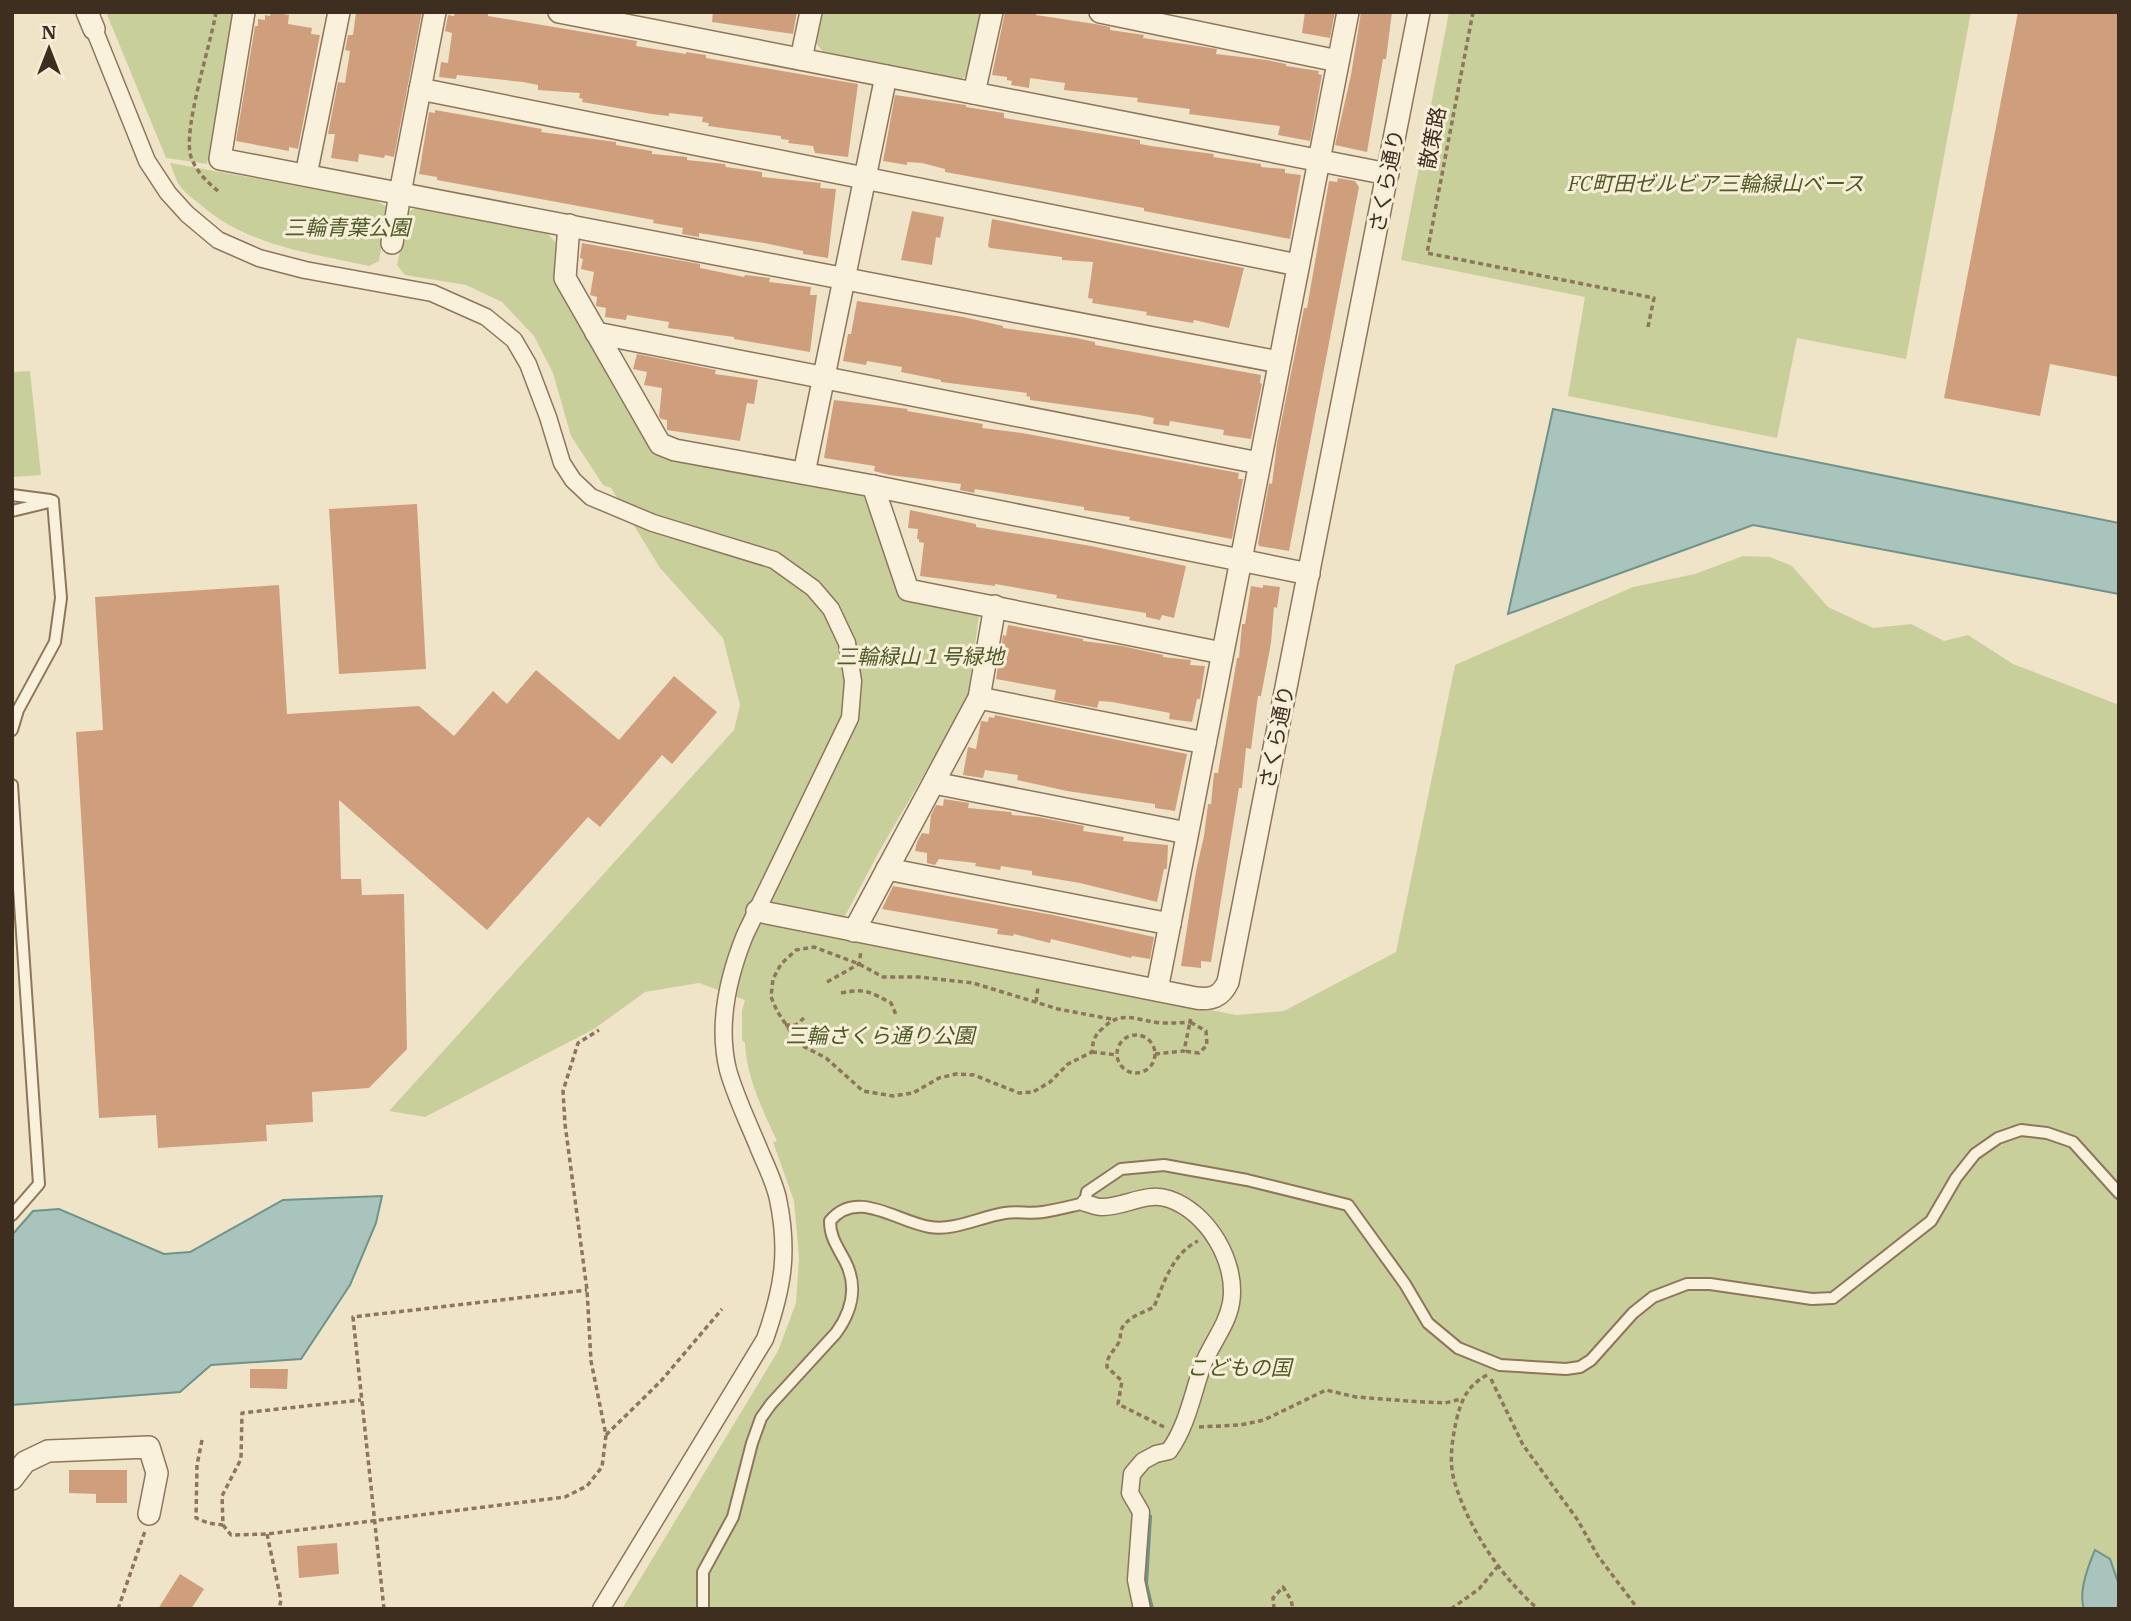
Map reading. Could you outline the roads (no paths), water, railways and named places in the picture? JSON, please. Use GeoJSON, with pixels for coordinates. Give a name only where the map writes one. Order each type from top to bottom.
{"type":"FeatureCollection","features":[{"type":"Feature","properties":{"kind":"street"},"geometry":{"type":"LineString","coordinates":[[244,12],[220,159],[1279,362]]}},
{"type":"Feature","properties":{"kind":"street"},"geometry":{"type":"LineString","coordinates":[[306,174],[339,12]]}},
{"type":"Feature","properties":{"kind":"street"},"geometry":{"type":"LineString","coordinates":[[392,243],[435,12]]}},
{"type":"Feature","properties":{"kind":"street"},"geometry":{"type":"LineString","coordinates":[[559,12],[1388,174]]}},
{"type":"Feature","properties":{"kind":"street"},"geometry":{"type":"LineString","coordinates":[[801,59],[811,12]]}},
{"type":"Feature","properties":{"kind":"street"},"geometry":{"type":"LineString","coordinates":[[974,93],[992,12]]}},
{"type":"Feature","properties":{"kind":"street"},"geometry":{"type":"LineString","coordinates":[[1100,12],[1338,61]]}},
{"type":"Feature","properties":{"kind":"street"},"geometry":{"type":"LineString","coordinates":[[757,911],[1157,990],[1348,12]]}},
{"type":"Feature","properties":{"kind":"street","name":"さくら通り"},"geometry":{"type":"LineString","coordinates":[[1157,990],[1206,1000],[1224,991],[1228,982],[1419,12]]}},
{"type":"Feature","properties":{"kind":"street"},"geometry":{"type":"LineString","coordinates":[[90,21],[147,161],[168,193],[187,214],[218,240],[260,258],[305,270],[432,293],[486,317],[514,340],[528,365],[562,463],[573,480],[591,496],[653,523],[774,560],[813,588],[831,609],[847,643],[853,681],[850,718],[737,956],[726,1002],[723,1033],[729,1072],[778,1197],[784,1258],[778,1300],[765,1339],[601,1609]]}},
{"type":"Feature","properties":{"kind":"street"},"geometry":{"type":"LineString","coordinates":[[804,473],[886,76]]}},
{"type":"Feature","properties":{"kind":"street"},"geometry":{"type":"LineString","coordinates":[[420,89],[1298,265]]}},
{"type":"Feature","properties":{"kind":"street"},"geometry":{"type":"LineString","coordinates":[[569,225],[565,278],[660,444],[675,450],[873,486],[1310,573]]}},
{"type":"Feature","properties":{"kind":"street"},"geometry":{"type":"LineString","coordinates":[[596,333],[1259,463]]}},
{"type":"Feature","properties":{"kind":"street"},"geometry":{"type":"LineString","coordinates":[[873,486],[908,590],[1222,653]]}},
{"type":"Feature","properties":{"kind":"street"},"geometry":{"type":"LineString","coordinates":[[855,930],[979,698],[995,606]]}},
{"type":"Feature","properties":{"kind":"street"},"geometry":{"type":"LineString","coordinates":[[979,698],[1205,743]]}},
{"type":"Feature","properties":{"kind":"street"},"geometry":{"type":"LineString","coordinates":[[934,783],[1187,833]]}},
{"type":"Feature","properties":{"kind":"street"},"geometry":{"type":"LineString","coordinates":[[887,869],[1170,924]]}},
{"type":"Feature","properties":{"kind":"street"},"geometry":{"type":"LineString","coordinates":[[1085,1203],[1100,1208],[1149,1196],[1169,1199],[1203,1220],[1223,1250],[1230,1273],[1231,1302],[1219,1334],[1203,1364],[1180,1436],[1169,1451],[1143,1461],[1132,1474],[1130,1493],[1141,1512],[1136,1580],[1142,1609]]}},
{"type":"Feature","properties":{"kind":"street"},"geometry":{"type":"LineString","coordinates":[[12,1479],[26,1462],[48,1451],[149,1447],[157,1473],[149,1514]]}},
{"type":"Feature","properties":{"kind":"lane"},"geometry":{"type":"LineString","coordinates":[[12,495],[53,500]]}},
{"type":"Feature","properties":{"kind":"lane"},"geometry":{"type":"LineString","coordinates":[[12,511],[53,500]]}},
{"type":"Feature","properties":{"kind":"lane"},"geometry":{"type":"LineString","coordinates":[[12,730],[18,710],[55,642],[61,598],[53,500]]}},
{"type":"Feature","properties":{"kind":"lane"},"geometry":{"type":"LineString","coordinates":[[12,785],[39,1184],[12,1214]]}},
{"type":"Feature","properties":{"kind":"lane"},"geometry":{"type":"LineString","coordinates":[[703,1609],[703,1572],[733,1517],[761,1418],[836,1334],[852,1303],[852,1275],[830,1235],[830,1220],[838,1211],[849,1206],[865,1207],[929,1227],[946,1227],[1006,1213],[1041,1213],[1085,1203],[1087,1192],[1121,1169],[1164,1165],[1247,1180],[1348,1205],[1405,1284],[1429,1323],[1458,1348],[1500,1365],[1566,1369],[1580,1367],[1591,1360],[1633,1313],[1653,1297],[1687,1284],[1710,1284],[1812,1300],[1833,1298],[1931,1220],[1956,1178],[1975,1154],[1998,1138],[2021,1130],[2047,1133],[2073,1142],[2119,1193]]}},
{"type":"Feature","properties":{"kind":"water"},"geometry":{"type":"Polygon","coordinates":[[[1553,409],[2119,523],[2119,594],[1753,525],[1508,614],[1553,409]]]}},
{"type":"Feature","properties":{"kind":"water"},"geometry":{"type":"Polygon","coordinates":[[[382,1196],[376,1223],[350,1285],[301,1359],[211,1365],[180,1392],[12,1405],[12,1235],[33,1211],[59,1209],[164,1254],[190,1252],[283,1200],[382,1196]]]}},
{"type":"Feature","properties":{"kind":"water"},"geometry":{"type":"Polygon","coordinates":[[[2095,1550],[2110,1559],[2119,1585],[2119,1609],[2084,1609],[2083,1587],[2095,1550]]]}},
{"type":"Feature","properties":{"kind":"waterway"},"geometry":{"type":"LineString","coordinates":[[1149,1517],[1145,1584],[1151,1609]]}},
{"type":"Feature","properties":{"kind":"park label","name":"FC町田ゼルビア三輪緑山ベース"},"geometry":{"type":"Point","coordinates":[1716,184]}},
{"type":"Feature","properties":{"kind":"park label","name":"三輪青葉公園"},"geometry":{"type":"Point","coordinates":[347,228]}},
{"type":"Feature","properties":{"kind":"park label","name":"三輪緑山１号緑地"},"geometry":{"type":"Point","coordinates":[920,657]}},
{"type":"Feature","properties":{"kind":"park label","name":"三輪さくら通り公園"},"geometry":{"type":"Point","coordinates":[880,1036]}},
{"type":"Feature","properties":{"kind":"park label","name":"こどもの国"},"geometry":{"type":"Point","coordinates":[1239,1368]}}]}
